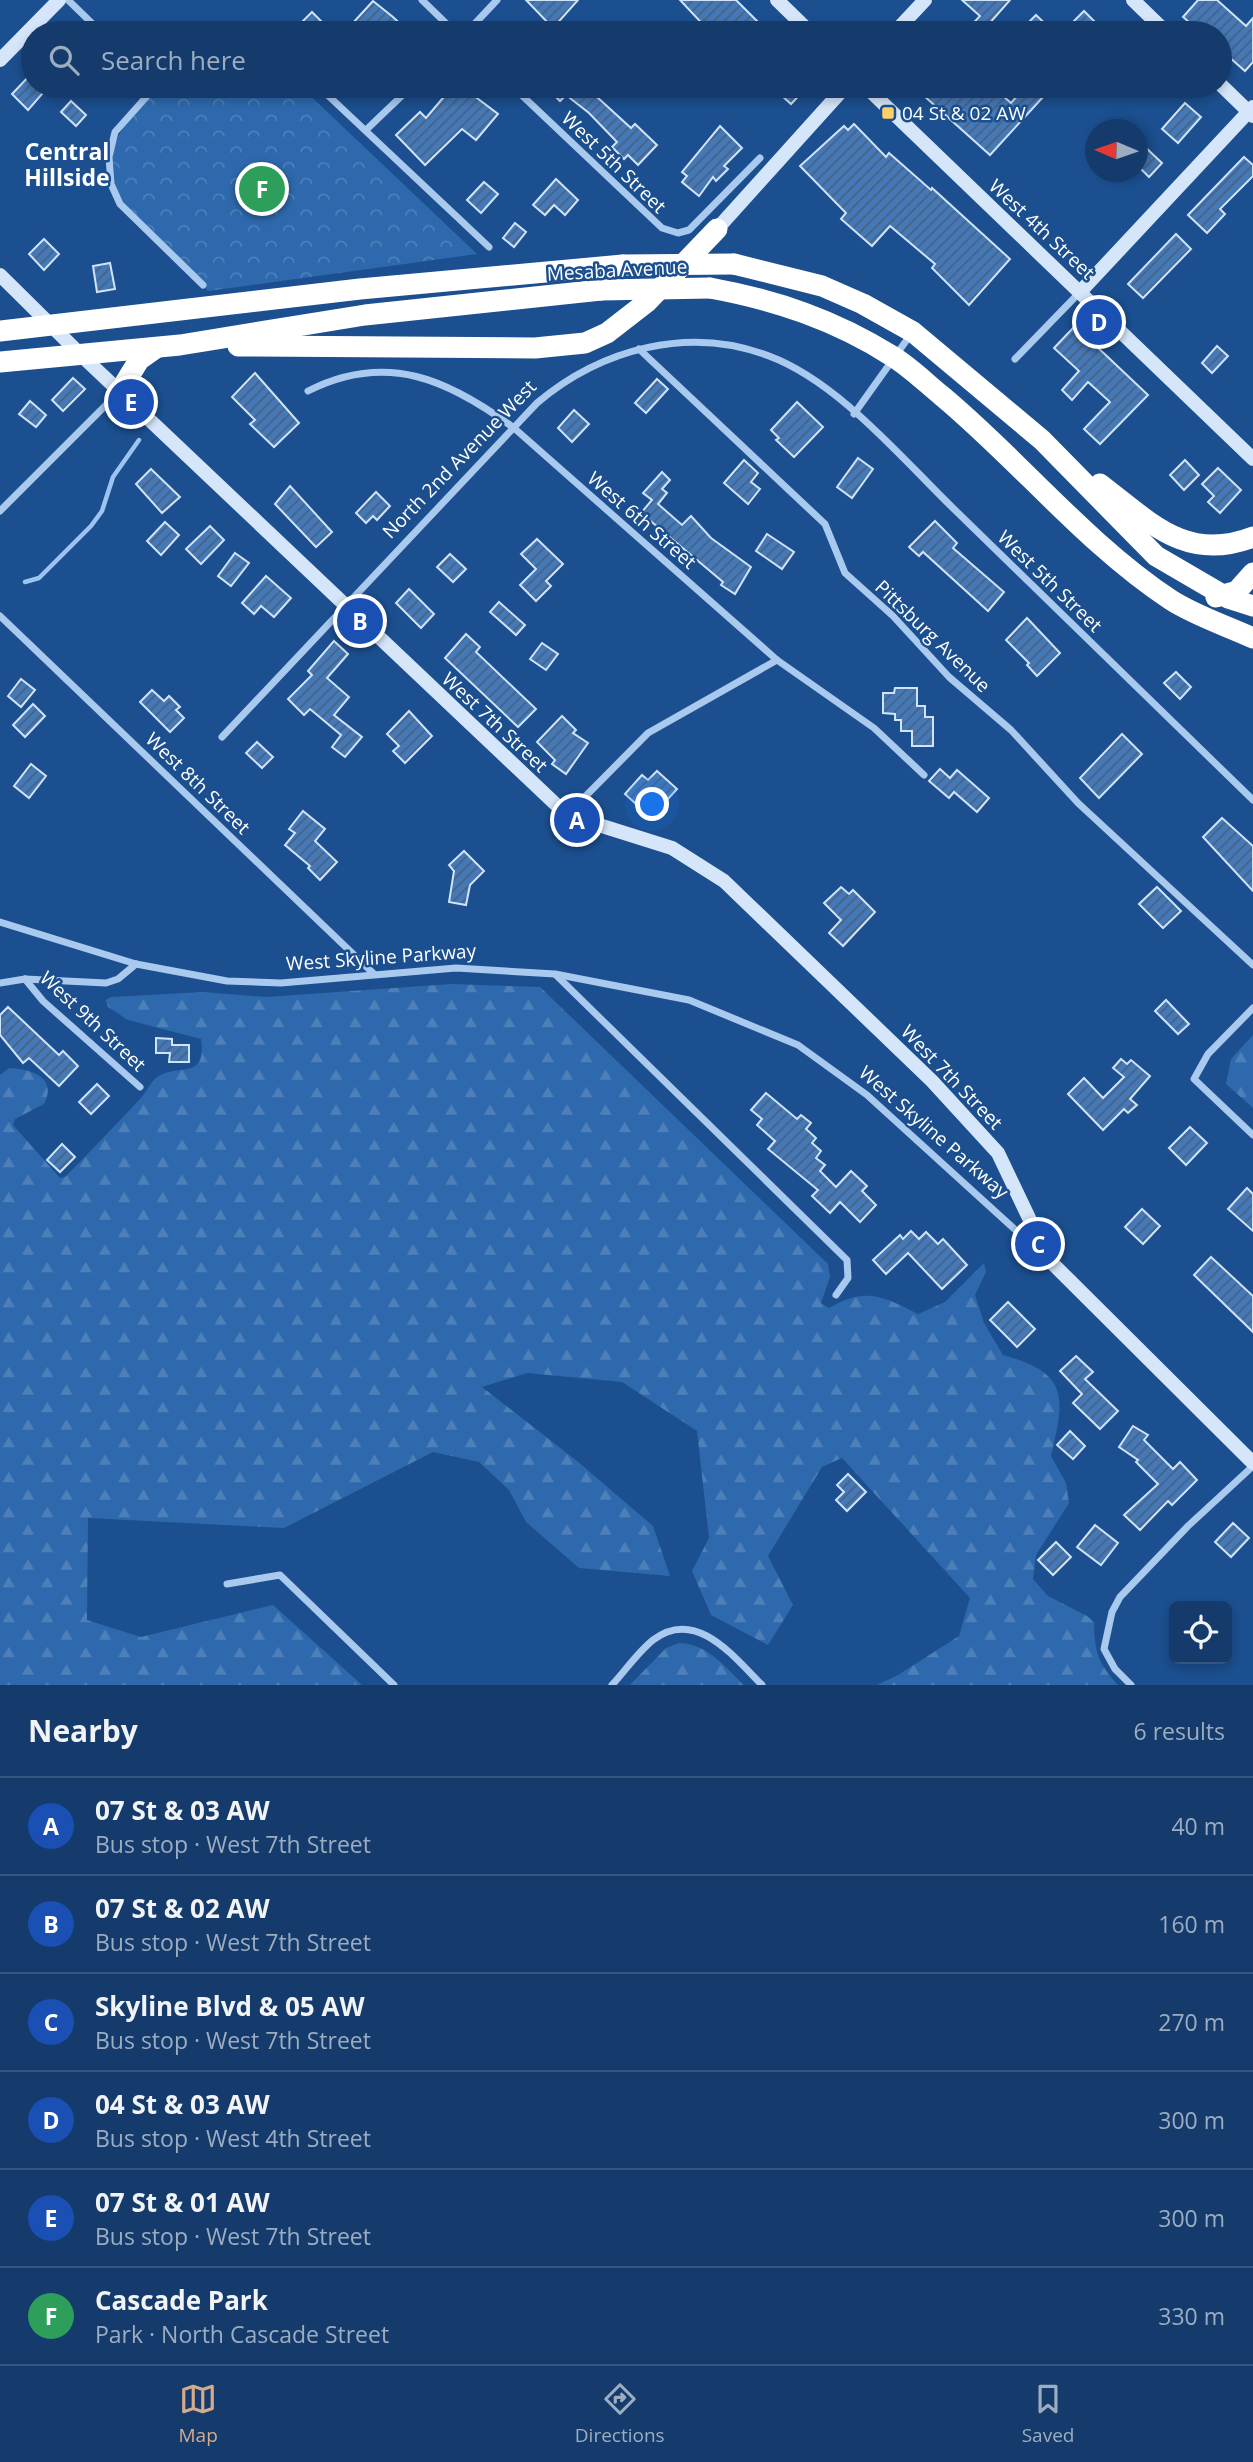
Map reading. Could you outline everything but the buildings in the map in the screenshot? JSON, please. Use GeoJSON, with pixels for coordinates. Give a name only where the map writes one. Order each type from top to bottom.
{"type":"FeatureCollection","features":[{"type":"Feature","properties":{"kind":"highway"},"geometry":{"type":"LineString","coordinates":[[180,345],[535,348],[585,343],[627,319],[717,229]]}},
{"type":"Feature","properties":{"kind":"highway","name":"Mesaba Avenue"},"geometry":{"type":"LineString","coordinates":[[0,331],[360,289],[623,265],[734,264],[822,286],[863,304],[913,332],[1042,440],[1156,556],[1224,595],[1253,606]]}},
{"type":"Feature","properties":{"kind":"highway","name":"Mesaba Avenue"},"geometry":{"type":"LineString","coordinates":[[0,362],[180,345],[365,315],[601,290],[710,288],[799,310],[831,322],[895,358],[981,429],[1121,562],[1147,583],[1175,602],[1253,638]]}},
{"type":"Feature","properties":{"kind":"highway"},"geometry":{"type":"LineString","coordinates":[[120,391],[139,360],[157,347]]}},
{"type":"Feature","properties":{"kind":"highway"},"geometry":{"type":"LineString","coordinates":[[1042,440],[1175,540],[1205,546],[1236,544],[1253,537]]}},
{"type":"Feature","properties":{"kind":"highway"},"geometry":{"type":"LineString","coordinates":[[1147,583],[1174,595],[1208,598],[1237,591],[1253,573]]}},
{"type":"Feature","properties":{"kind":"street"},"geometry":{"type":"LineString","coordinates":[[38,21],[59,0]]}},
{"type":"Feature","properties":{"kind":"street"},"geometry":{"type":"LineString","coordinates":[[68,0],[90,21]]}},
{"type":"Feature","properties":{"kind":"street"},"geometry":{"type":"LineString","coordinates":[[422,0],[444,21]]}},
{"type":"Feature","properties":{"kind":"street"},"geometry":{"type":"LineString","coordinates":[[477,21],[497,0]]}},
{"type":"Feature","properties":{"kind":"street"},"geometry":{"type":"LineString","coordinates":[[777,0],[799,21]]}},
{"type":"Feature","properties":{"kind":"street"},"geometry":{"type":"LineString","coordinates":[[905,21],[925,0]]}},
{"type":"Feature","properties":{"kind":"street"},"geometry":{"type":"LineString","coordinates":[[1133,0],[1155,21]]}},
{"type":"Feature","properties":{"kind":"street"},"geometry":{"type":"LineString","coordinates":[[0,60],[21,39]]}},
{"type":"Feature","properties":{"kind":"street"},"geometry":{"type":"LineString","coordinates":[[1015,359],[1251,111],[1232,94]]}},
{"type":"Feature","properties":{"kind":"street"},"geometry":{"type":"LineString","coordinates":[[145,98],[115,132],[108,170],[120,204],[203,285]]}},
{"type":"Feature","properties":{"kind":"street"},"geometry":{"type":"LineString","coordinates":[[331,98],[489,247]]}},
{"type":"Feature","properties":{"kind":"street"},"geometry":{"type":"LineString","coordinates":[[366,130],[399,98]]}},
{"type":"Feature","properties":{"kind":"street","name":"West 5th Street"},"geometry":{"type":"LineString","coordinates":[[525,98],[662,228],[678,233],[689,230],[760,158]]}},
{"type":"Feature","properties":{"kind":"street"},"geometry":{"type":"LineString","coordinates":[[717,229],[835,98]]}},
{"type":"Feature","properties":{"kind":"street","name":"West 4th Street"},"geometry":{"type":"LineString","coordinates":[[878,98],[1253,459]]}},
{"type":"Feature","properties":{"kind":"street","name":"West 7th Street"},"geometry":{"type":"LineString","coordinates":[[0,275],[344,606],[567,815],[672,848],[724,881],[932,1081],[998,1153],[1049,1260]]}},
{"type":"Feature","properties":{"kind":"street"},"geometry":{"type":"LineString","coordinates":[[855,414],[913,332]]}},
{"type":"Feature","properties":{"kind":"street","name":"North 2nd Avenue West"},"geometry":{"type":"LineString","coordinates":[[222,737],[537,403],[577,373],[639,349],[704,342],[771,356],[823,387]]}},
{"type":"Feature","properties":{"kind":"street","name":"Pittsburg Avenue"},"geometry":{"type":"LineString","coordinates":[[639,349],[825,524],[845,573],[893,616],[949,677],[1011,730],[1078,803],[1253,965]]}},
{"type":"Feature","properties":{"kind":"street","name":"West 6th Street"},"geometry":{"type":"LineString","coordinates":[[308,391],[367,373],[427,378],[457,389],[514,428],[778,660],[874,728],[925,775]]}},
{"type":"Feature","properties":{"kind":"street","name":"West 5th Street"},"geometry":{"type":"LineString","coordinates":[[823,387],[855,414],[1253,800]]}},
{"type":"Feature","properties":{"kind":"street"},"geometry":{"type":"LineString","coordinates":[[0,511],[120,391]]}},
{"type":"Feature","properties":{"kind":"street","name":"West 8th Street"},"geometry":{"type":"LineString","coordinates":[[0,616],[374,974]]}},
{"type":"Feature","properties":{"kind":"street"},"geometry":{"type":"LineString","coordinates":[[567,815],[648,733],[778,660]]}},
{"type":"Feature","properties":{"kind":"street","name":"West 9th Street"},"geometry":{"type":"LineString","coordinates":[[0,922],[136,964]]}},
{"type":"Feature","properties":{"kind":"street"},"geometry":{"type":"LineString","coordinates":[[0,983],[25,979],[106,984],[118,979],[136,964]]}},
{"type":"Feature","properties":{"kind":"street","name":"West Skyline Parkway"},"geometry":{"type":"LineString","coordinates":[[136,964],[193,976],[241,982],[281,983],[456,968],[555,974],[689,1000],[798,1045],[867,1095],[1049,1260],[1253,1464]]}},
{"type":"Feature","properties":{"kind":"street"},"geometry":{"type":"LineString","coordinates":[[555,974],[847,1260],[848,1278],[836,1295]]}},
{"type":"Feature","properties":{"kind":"street","name":"West 9th Street"},"geometry":{"type":"LineString","coordinates":[[25,979],[43,1001],[140,1087]]}},
{"type":"Feature","properties":{"kind":"street"},"geometry":{"type":"LineString","coordinates":[[1253,1008],[1208,1054],[1194,1079],[1253,1135]]}},
{"type":"Feature","properties":{"kind":"street"},"geometry":{"type":"LineString","coordinates":[[1131,1685],[1115,1669],[1104,1649],[1112,1612],[1120,1597],[1188,1526],[1253,1464]]}},
{"type":"Feature","properties":{"kind":"street"},"geometry":{"type":"LineString","coordinates":[[227,1584],[280,1575],[394,1685]]}},
{"type":"Feature","properties":{"kind":"street"},"geometry":{"type":"LineString","coordinates":[[612,1685],[652,1641],[664,1634],[689,1629],[721,1643],[762,1685]]}},
{"type":"Feature","properties":{"kind":"green space"},"geometry":{"type":"Polygon","coordinates":[[[148,98],[313,98],[477,254],[208,291],[124,206],[115,189],[112,155],[125,124],[148,98]]]}},
{"type":"Feature","properties":{"kind":"green space"},"geometry":{"type":"Polygon","coordinates":[[[451,984],[540,987],[828,1264],[830,1277],[821,1303],[829,1308],[853,1298],[874,1296],[918,1314],[945,1302],[984,1263],[986,1272],[975,1295],[984,1323],[1003,1355],[1025,1362],[1051,1379],[1059,1402],[1059,1417],[1051,1456],[1066,1483],[1069,1503],[1036,1555],[1033,1579],[1048,1596],[1094,1622],[1099,1657],[1118,1685],[877,1685],[898,1675],[959,1636],[970,1598],[842,1458],[822,1467],[768,1556],[793,1605],[768,1645],[711,1615],[692,1571],[709,1538],[697,1431],[622,1382],[527,1373],[482,1387],[577,1461],[653,1526],[670,1576],[579,1568],[526,1522],[509,1490],[479,1462],[433,1452],[284,1528],[88,1518],[87,1620],[141,1637],[273,1605],[362,1685],[0,1685],[0,1075],[9,1068],[26,1070],[45,1081],[48,1087],[44,1104],[15,1119],[13,1125],[60,1178],[65,1177],[140,1099],[156,1078],[164,1073],[195,1066],[202,1052],[201,1039],[128,1020],[108,1007],[106,1000],[111,997],[203,992],[267,997],[451,984]]]}},
{"type":"Feature","properties":{"kind":"green space"},"geometry":{"type":"Polygon","coordinates":[[[1253,1035],[1253,1108],[1226,1084],[1231,1059],[1253,1035]]]}},
{"type":"Feature","properties":{"kind":"green space"},"geometry":{"type":"Polygon","coordinates":[[[679,1643],[699,1647],[707,1652],[744,1685],[630,1685],[666,1648],[679,1643]]]}},
{"type":"Feature","properties":{"kind":"waterway"},"geometry":{"type":"LineString","coordinates":[[25,582],[39,578],[91,526],[102,511],[113,477],[139,440]]}},
{"type":"Feature","properties":{"kind":"place","name":"04 St & 02 AW"},"geometry":{"type":"Point","coordinates":[888,113]}},
{"type":"Feature","properties":{"kind":"place","name":"Cascade Park"},"geometry":{"type":"Point","coordinates":[262,189]}},
{"type":"Feature","properties":{"kind":"place","name":"04 St & 03 AW"},"geometry":{"type":"Point","coordinates":[1099,322]}},
{"type":"Feature","properties":{"kind":"place","name":"07 St & 01 AW"},"geometry":{"type":"Point","coordinates":[131,402]}},
{"type":"Feature","properties":{"kind":"place","name":"07 St & 02 AW"},"geometry":{"type":"Point","coordinates":[360,621]}},
{"type":"Feature","properties":{"kind":"place","name":"07 St & 03 AW"},"geometry":{"type":"Point","coordinates":[577,820]}},
{"type":"Feature","properties":{"kind":"place","name":"Skyline Blvd & 05 AW"},"geometry":{"type":"Point","coordinates":[1038,1244]}},
{"type":"Feature","properties":{"kind":"district","name":"Central Hillside"},"geometry":{"type":"Point","coordinates":[67,165]}}]}
